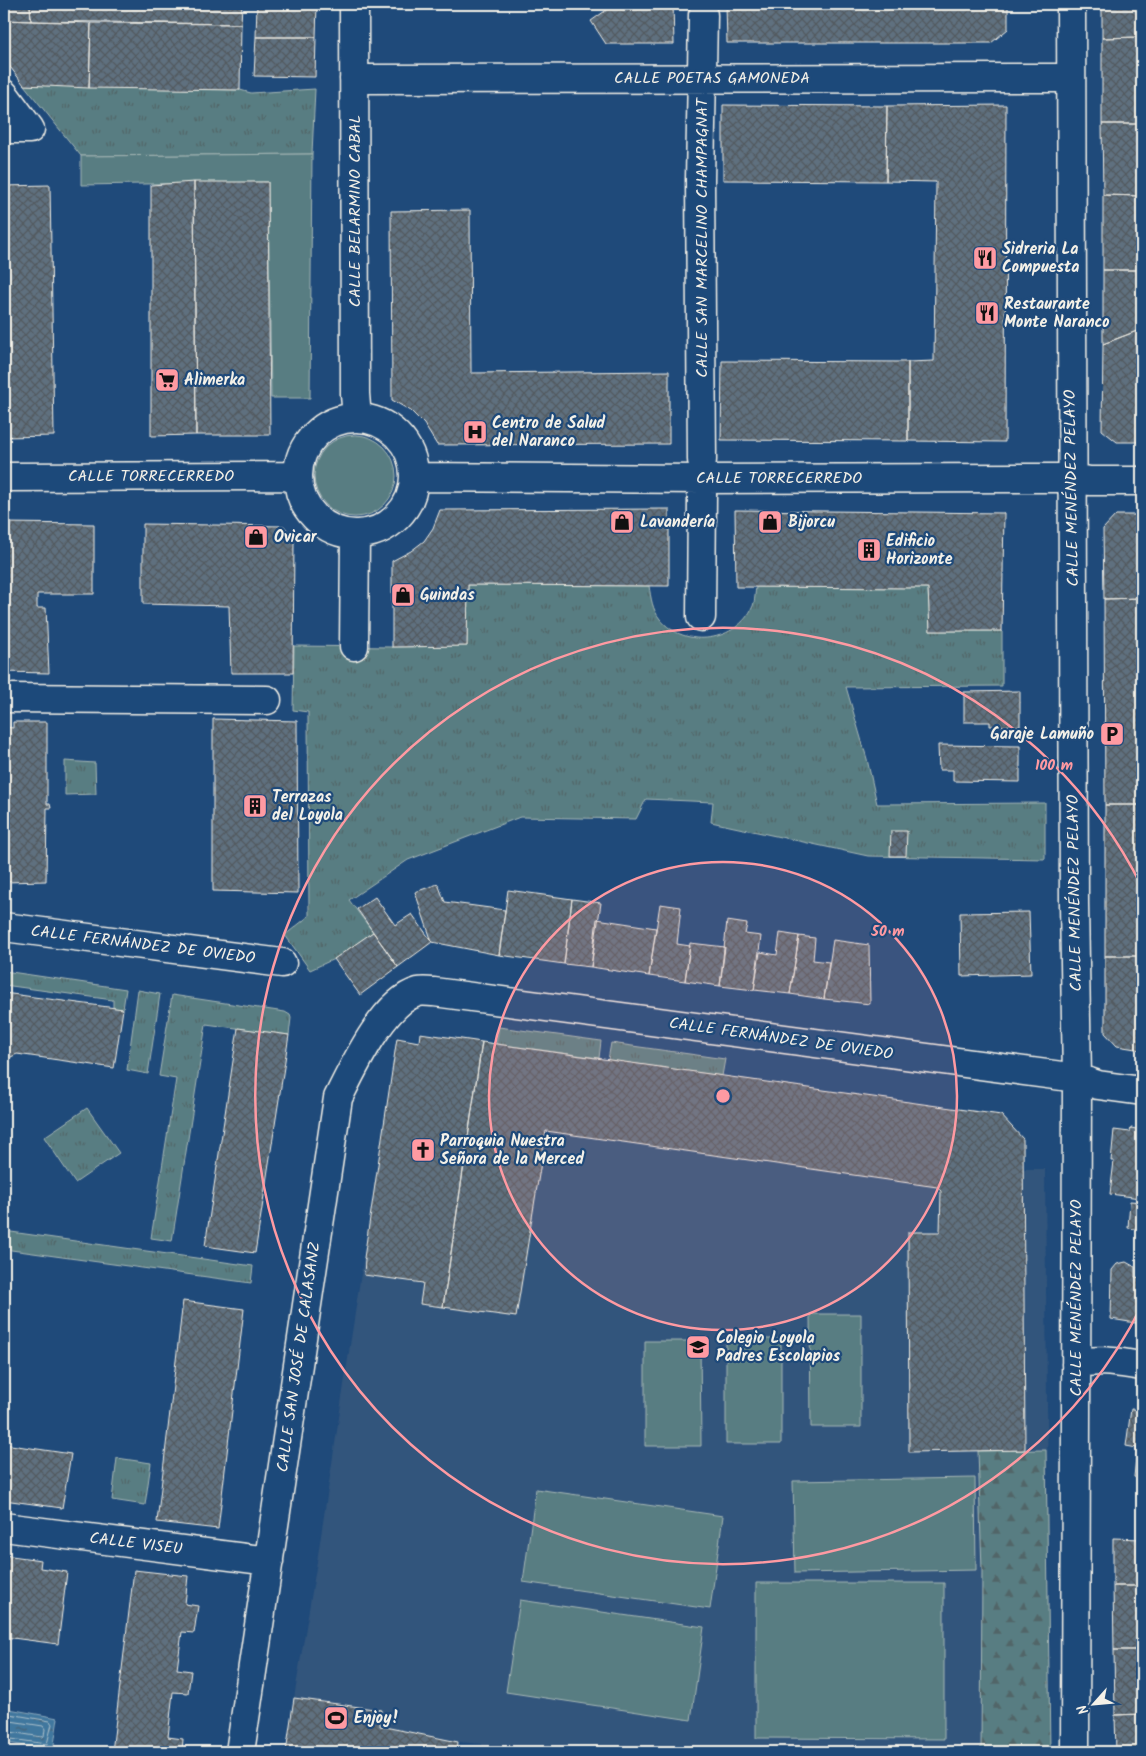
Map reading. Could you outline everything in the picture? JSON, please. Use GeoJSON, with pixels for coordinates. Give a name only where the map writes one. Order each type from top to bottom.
{"type":"FeatureCollection","features":[{"type":"Feature","properties":{"kind":"street","name":"CALLE BELARMINO CABAL"},"geometry":{"type":"LineString","coordinates":[[354,4],[355,394],[357,418]]}},
{"type":"Feature","properties":{"kind":"street","name":"CALLE MENÉNDEZ PELAYO"},"geometry":{"type":"LineString","coordinates":[[1070,4],[1074,904],[1077,1078],[1075,1752]]}},
{"type":"Feature","properties":{"kind":"street","name":"CALLE SAN MARCELINO CHAMPAGNAT"},"geometry":{"type":"LineString","coordinates":[[702,460],[700,180],[703,15]]}},
{"type":"Feature","properties":{"kind":"street","name":"CALLE POETAS GAMONEDA"},"geometry":{"type":"LineString","coordinates":[[354,78],[1070,78]]}},
{"type":"Feature","properties":{"kind":"street"},"geometry":{"type":"LineString","coordinates":[[4,94],[30,129],[4,129]]}},
{"type":"Feature","properties":{"kind":"street"},"geometry":{"type":"LineString","coordinates":[[357,418],[374,421],[390,429],[404,442],[412,458],[416,477],[412,495],[403,511],[390,524],[374,532],[355,535],[338,532],[322,523],[308,510],[301,493],[298,476],[301,458],[310,442],[322,429],[339,421],[357,418]]}},
{"type":"Feature","properties":{"kind":"street","name":"CALLE TORRECERREDO"},"geometry":{"type":"LineString","coordinates":[[4,477],[298,476]]}},
{"type":"Feature","properties":{"kind":"street","name":"CALLE TORRECERREDO"},"geometry":{"type":"LineString","coordinates":[[416,477],[702,479],[1072,478],[1090,481],[1142,481]]}},
{"type":"Feature","properties":{"kind":"street"},"geometry":{"type":"LineString","coordinates":[[701,617],[702,494]]}},
{"type":"Feature","properties":{"kind":"street"},"geometry":{"type":"LineString","coordinates":[[354,646],[355,535]]}},
{"type":"Feature","properties":{"kind":"street"},"geometry":{"type":"LineString","coordinates":[[4,698],[267,700]]}},
{"type":"Feature","properties":{"kind":"street","name":"CALLE FERNÁNDEZ DE OVIEDO"},"geometry":{"type":"LineString","coordinates":[[4,927],[282,963]]}},
{"type":"Feature","properties":{"kind":"street","name":"CALLE FERNÁNDEZ DE OVIEDO"},"geometry":{"type":"LineString","coordinates":[[419,992],[1077,1078],[1093,1084],[1142,1091]]}},
{"type":"Feature","properties":{"kind":"street","name":"CALLE SAN JOSÉ DE CALASANZ"},"geometry":{"type":"LineString","coordinates":[[240,1752],[338,1098],[382,1020],[401,1001],[419,992]]}},
{"type":"Feature","properties":{"kind":"street"},"geometry":{"type":"LineString","coordinates":[[1076,1364],[1088,1360],[1142,1366]]}},
{"type":"Feature","properties":{"kind":"street","name":"CALLE VISEU"},"geometry":{"type":"LineString","coordinates":[[4,1527],[269,1561]]}},
{"type":"Feature","properties":{"kind":"shaded area","name":"Colegio Loyola Padres Escolapios"},"geometry":{"type":"Polygon","coordinates":[[[420,1033],[1001,1115],[1023,1139],[1024,1169],[1045,1169],[1050,1752],[482,1752],[482,1744],[458,1742],[380,1726],[381,1710],[294,1698],[316,1568],[397,1038],[419,1042],[420,1033]]]}},
{"type":"Feature","properties":{"kind":"green space"},"geometry":{"type":"Polygon","coordinates":[[[24,85],[240,90],[251,93],[315,89],[312,154],[81,156],[24,85]]]}},
{"type":"Feature","properties":{"kind":"green space"},"geometry":{"type":"Polygon","coordinates":[[[312,154],[310,398],[271,398],[268,182],[81,185],[81,156],[312,154]]]}},
{"type":"Feature","properties":{"kind":"green space"},"geometry":{"type":"Polygon","coordinates":[[[347,435],[363,435],[378,442],[389,453],[396,468],[393,492],[384,505],[363,517],[347,517],[332,510],[321,499],[314,484],[314,468],[321,453],[332,442],[347,435]]]}},
{"type":"Feature","properties":{"kind":"green space"},"geometry":{"type":"Polygon","coordinates":[[[468,585],[649,586],[651,599],[660,619],[671,629],[683,635],[696,638],[710,638],[735,628],[753,606],[756,587],[928,588],[930,631],[1002,631],[1002,686],[846,687],[867,759],[877,804],[1045,803],[1045,859],[868,856],[711,822],[713,802],[646,799],[636,819],[520,817],[408,860],[349,900],[373,932],[334,959],[310,970],[285,935],[309,916],[308,712],[293,710],[294,646],[467,646],[468,585]]]}},
{"type":"Feature","properties":{"kind":"green space"},"geometry":{"type":"Polygon","coordinates":[[[65,761],[95,763],[96,794],[65,795],[65,761]]]}},
{"type":"Feature","properties":{"kind":"green space"},"geometry":{"type":"Polygon","coordinates":[[[4,971],[126,989],[123,1009],[113,1008],[113,1000],[4,985],[4,971]]]}},
{"type":"Feature","properties":{"kind":"green space"},"geometry":{"type":"Polygon","coordinates":[[[138,990],[160,994],[148,1074],[127,1070],[138,990]]]}},
{"type":"Feature","properties":{"kind":"green space"},"geometry":{"type":"Polygon","coordinates":[[[172,995],[285,1012],[291,1018],[289,1035],[206,1024],[172,1241],[151,1238],[176,1079],[159,1076],[172,995]]]}},
{"type":"Feature","properties":{"kind":"green space"},"geometry":{"type":"Polygon","coordinates":[[[499,1027],[601,1041],[599,1058],[496,1044],[499,1027]]]}},
{"type":"Feature","properties":{"kind":"green space"},"geometry":{"type":"Polygon","coordinates":[[[611,1043],[725,1059],[722,1076],[608,1060],[611,1043]]]}},
{"type":"Feature","properties":{"kind":"green space"},"geometry":{"type":"Polygon","coordinates":[[[87,1108],[119,1153],[75,1183],[44,1137],[87,1108]]]}},
{"type":"Feature","properties":{"kind":"green space"},"geometry":{"type":"Polygon","coordinates":[[[4,1231],[253,1266],[251,1283],[4,1249],[4,1231]]]}},
{"type":"Feature","properties":{"kind":"green space"},"geometry":{"type":"Polygon","coordinates":[[[810,1314],[861,1314],[861,1427],[811,1427],[810,1314]]]}},
{"type":"Feature","properties":{"kind":"green space"},"geometry":{"type":"Polygon","coordinates":[[[726,1339],[781,1339],[781,1444],[726,1444],[726,1339]]]}},
{"type":"Feature","properties":{"kind":"green space"},"geometry":{"type":"Polygon","coordinates":[[[645,1341],[700,1341],[701,1446],[645,1446],[645,1341]]]}},
{"type":"Feature","properties":{"kind":"green space"},"geometry":{"type":"Polygon","coordinates":[[[1046,1450],[1050,1752],[981,1752],[982,1570],[978,1451],[1046,1450]]]}},
{"type":"Feature","properties":{"kind":"green space"},"geometry":{"type":"Polygon","coordinates":[[[117,1458],[151,1463],[145,1505],[112,1500],[117,1458]]]}},
{"type":"Feature","properties":{"kind":"green space"},"geometry":{"type":"Polygon","coordinates":[[[975,1478],[976,1570],[795,1573],[793,1481],[975,1478]]]}},
{"type":"Feature","properties":{"kind":"green space"},"geometry":{"type":"Polygon","coordinates":[[[536,1489],[723,1516],[710,1609],[523,1582],[536,1489]]]}},
{"type":"Feature","properties":{"kind":"green space"},"geometry":{"type":"Polygon","coordinates":[[[756,1583],[944,1583],[944,1739],[756,1738],[756,1583]]]}},
{"type":"Feature","properties":{"kind":"green space"},"geometry":{"type":"Polygon","coordinates":[[[520,1600],[704,1627],[691,1720],[506,1692],[520,1600]]]}},
{"type":"Feature","properties":{"kind":"water"},"geometry":{"type":"Polygon","coordinates":[[[4,1708],[58,1718],[53,1751],[4,1742],[4,1708]]]}},
{"type":"Feature","properties":{"kind":"building"},"geometry":{"type":"Polygon","coordinates":[[[4,4],[30,4],[31,21],[4,20],[4,4]]]}},
{"type":"Feature","properties":{"kind":"building"},"geometry":{"type":"Polygon","coordinates":[[[30,4],[242,4],[241,24],[31,21],[30,4]]]}},
{"type":"Feature","properties":{"kind":"building"},"geometry":{"type":"Polygon","coordinates":[[[257,4],[317,4],[316,37],[256,37],[257,4]]]}},
{"type":"Feature","properties":{"kind":"building"},"geometry":{"type":"Polygon","coordinates":[[[615,4],[673,4],[674,44],[606,44],[591,21],[615,4]]]}},
{"type":"Feature","properties":{"kind":"building"},"geometry":{"type":"Polygon","coordinates":[[[726,4],[1008,4],[1008,29],[991,43],[727,43],[726,4]]]}},
{"type":"Feature","properties":{"kind":"building"},"geometry":{"type":"Polygon","coordinates":[[[1102,4],[1140,4],[1140,37],[1102,38],[1102,4]]]}},
{"type":"Feature","properties":{"kind":"building"},"geometry":{"type":"Polygon","coordinates":[[[4,20],[91,23],[89,88],[24,85],[4,59],[4,20]]]}},
{"type":"Feature","properties":{"kind":"building"},"geometry":{"type":"Polygon","coordinates":[[[91,23],[241,24],[240,90],[89,88],[91,23]]]}},
{"type":"Feature","properties":{"kind":"building"},"geometry":{"type":"Polygon","coordinates":[[[256,37],[316,37],[315,77],[254,76],[256,37]]]}},
{"type":"Feature","properties":{"kind":"building"},"geometry":{"type":"Polygon","coordinates":[[[1140,37],[1140,124],[1102,124],[1102,38],[1140,37]]]}},
{"type":"Feature","properties":{"kind":"building"},"geometry":{"type":"Polygon","coordinates":[[[723,105],[887,106],[886,181],[723,180],[723,105]]]}},
{"type":"Feature","properties":{"kind":"building"},"geometry":{"type":"Polygon","coordinates":[[[1006,105],[1005,442],[908,441],[908,362],[934,361],[936,182],[886,181],[887,106],[1006,105]]]}},
{"type":"Feature","properties":{"kind":"building"},"geometry":{"type":"Polygon","coordinates":[[[1102,124],[1140,124],[1141,196],[1103,195],[1102,124]]]}},
{"type":"Feature","properties":{"kind":"building"},"geometry":{"type":"Polygon","coordinates":[[[194,182],[268,182],[270,435],[196,435],[194,182]]]}},
{"type":"Feature","properties":{"kind":"building"},"geometry":{"type":"Polygon","coordinates":[[[194,182],[196,435],[151,436],[151,185],[194,182]]]}},
{"type":"Feature","properties":{"kind":"building"},"geometry":{"type":"Polygon","coordinates":[[[50,185],[54,436],[4,437],[4,186],[50,185]]]}},
{"type":"Feature","properties":{"kind":"building"},"geometry":{"type":"Polygon","coordinates":[[[1103,195],[1141,196],[1140,270],[1103,270],[1103,195]]]}},
{"type":"Feature","properties":{"kind":"building"},"geometry":{"type":"Polygon","coordinates":[[[470,210],[471,373],[669,371],[669,444],[437,445],[424,424],[411,411],[392,400],[391,211],[470,210]]]}},
{"type":"Feature","properties":{"kind":"building"},"geometry":{"type":"Polygon","coordinates":[[[1103,270],[1142,270],[1142,331],[1137,331],[1103,344],[1103,270]]]}},
{"type":"Feature","properties":{"kind":"building"},"geometry":{"type":"Polygon","coordinates":[[[1137,331],[1142,331],[1142,442],[1117,442],[1102,430],[1103,344],[1137,331]]]}},
{"type":"Feature","properties":{"kind":"building"},"geometry":{"type":"Polygon","coordinates":[[[722,361],[908,362],[908,441],[721,440],[722,361]]]}},
{"type":"Feature","properties":{"kind":"building"},"geometry":{"type":"Polygon","coordinates":[[[669,509],[669,586],[468,585],[467,646],[392,647],[392,561],[411,551],[424,541],[433,528],[440,510],[669,509]]]}},
{"type":"Feature","properties":{"kind":"building","name":"Edificio Horizonte"},"geometry":{"type":"Polygon","coordinates":[[[735,510],[1004,513],[1002,631],[930,631],[928,588],[736,587],[735,510]]]}},
{"type":"Feature","properties":{"kind":"building"},"geometry":{"type":"Polygon","coordinates":[[[1116,515],[1142,515],[1142,598],[1104,599],[1103,529],[1116,515]]]}},
{"type":"Feature","properties":{"kind":"building"},"geometry":{"type":"Polygon","coordinates":[[[4,523],[94,524],[94,594],[37,594],[37,608],[46,608],[49,673],[4,672],[4,523]]]}},
{"type":"Feature","properties":{"kind":"building"},"geometry":{"type":"Polygon","coordinates":[[[143,524],[284,526],[294,539],[293,673],[231,673],[229,606],[143,604],[143,524]]]}},
{"type":"Feature","properties":{"kind":"building"},"geometry":{"type":"Polygon","coordinates":[[[1142,598],[1142,805],[1105,805],[1104,599],[1142,598]]]}},
{"type":"Feature","properties":{"kind":"building"},"geometry":{"type":"Polygon","coordinates":[[[1020,691],[1020,726],[990,726],[990,722],[964,722],[964,692],[1020,691]]]}},
{"type":"Feature","properties":{"kind":"building","name":"Terrazas del Loyola"},"geometry":{"type":"Polygon","coordinates":[[[213,719],[297,721],[298,893],[213,891],[213,719]]]}},
{"type":"Feature","properties":{"kind":"building"},"geometry":{"type":"Polygon","coordinates":[[[13,722],[47,722],[47,804],[50,804],[51,808],[47,808],[46,881],[4,882],[4,727],[13,728],[13,722]]]}},
{"type":"Feature","properties":{"kind":"building"},"geometry":{"type":"Polygon","coordinates":[[[938,745],[1020,746],[1020,782],[953,781],[953,770],[939,770],[938,745]]]}},
{"type":"Feature","properties":{"kind":"building"},"geometry":{"type":"Polygon","coordinates":[[[1105,805],[1142,805],[1142,956],[1105,956],[1105,805]]]}},
{"type":"Feature","properties":{"kind":"building"},"geometry":{"type":"Polygon","coordinates":[[[891,831],[907,831],[906,856],[890,856],[891,831]]]}},
{"type":"Feature","properties":{"kind":"building"},"geometry":{"type":"Polygon","coordinates":[[[438,884],[445,902],[505,910],[499,955],[432,942],[415,892],[438,884]]]}},
{"type":"Feature","properties":{"kind":"building"},"geometry":{"type":"Polygon","coordinates":[[[508,890],[572,899],[564,964],[499,955],[508,890]]]}},
{"type":"Feature","properties":{"kind":"building"},"geometry":{"type":"Polygon","coordinates":[[[375,897],[395,925],[412,914],[432,942],[398,967],[357,909],[375,897]]]}},
{"type":"Feature","properties":{"kind":"building"},"geometry":{"type":"Polygon","coordinates":[[[572,899],[601,903],[591,967],[564,964],[572,899]]]}},
{"type":"Feature","properties":{"kind":"building"},"geometry":{"type":"Polygon","coordinates":[[[660,904],[681,907],[677,944],[690,946],[685,981],[649,976],[660,904]]]}},
{"type":"Feature","properties":{"kind":"building"},"geometry":{"type":"Polygon","coordinates":[[[1029,912],[1031,974],[961,976],[960,913],[1029,912]]]}},
{"type":"Feature","properties":{"kind":"building"},"geometry":{"type":"Polygon","coordinates":[[[597,919],[656,928],[649,976],[591,967],[597,919]]]}},
{"type":"Feature","properties":{"kind":"building"},"geometry":{"type":"Polygon","coordinates":[[[727,921],[747,924],[745,934],[761,936],[754,990],[720,986],[727,921]]]}},
{"type":"Feature","properties":{"kind":"building"},"geometry":{"type":"Polygon","coordinates":[[[373,932],[398,967],[360,995],[334,959],[373,932]]]}},
{"type":"Feature","properties":{"kind":"building"},"geometry":{"type":"Polygon","coordinates":[[[780,933],[799,936],[790,994],[754,990],[760,952],[777,955],[780,933]]]}},
{"type":"Feature","properties":{"kind":"building"},"geometry":{"type":"Polygon","coordinates":[[[799,936],[815,938],[813,960],[829,962],[824,999],[790,994],[799,936]]]}},
{"type":"Feature","properties":{"kind":"building"},"geometry":{"type":"Polygon","coordinates":[[[833,940],[869,945],[870,1004],[824,999],[833,940]]]}},
{"type":"Feature","properties":{"kind":"building"},"geometry":{"type":"Polygon","coordinates":[[[690,943],[725,947],[720,986],[685,981],[690,943]]]}},
{"type":"Feature","properties":{"kind":"building"},"geometry":{"type":"Polygon","coordinates":[[[1105,956],[1142,956],[1142,1050],[1117,1046],[1105,1033],[1105,956]]]}},
{"type":"Feature","properties":{"kind":"building"},"geometry":{"type":"Polygon","coordinates":[[[4,993],[123,1009],[114,1068],[17,1054],[9,1058],[4,1104],[4,993]]]}},
{"type":"Feature","properties":{"kind":"building"},"geometry":{"type":"Polygon","coordinates":[[[238,1028],[289,1035],[255,1253],[205,1246],[238,1028]]]}},
{"type":"Feature","properties":{"kind":"building","name":"Parroquia Nuestra Señora de la Merced"},"geometry":{"type":"Polygon","coordinates":[[[420,1033],[482,1042],[443,1307],[420,1304],[423,1283],[364,1275],[364,1258],[397,1038],[419,1042],[420,1033]]]}},
{"type":"Feature","properties":{"kind":"building"},"geometry":{"type":"Polygon","coordinates":[[[482,1042],[1001,1115],[1023,1139],[1025,1450],[909,1452],[908,1232],[940,1232],[941,1191],[937,1187],[546,1131],[516,1317],[443,1307],[482,1042]]]}},
{"type":"Feature","properties":{"kind":"building"},"geometry":{"type":"Polygon","coordinates":[[[1131,1128],[1142,1130],[1140,1198],[1110,1194],[1114,1161],[1111,1161],[1114,1130],[1130,1132],[1131,1128]]]}},
{"type":"Feature","properties":{"kind":"building"},"geometry":{"type":"Polygon","coordinates":[[[1130,1201],[1142,1202],[1142,1230],[1128,1228],[1130,1201]]]}},
{"type":"Feature","properties":{"kind":"building"},"geometry":{"type":"Polygon","coordinates":[[[1126,1262],[1135,1267],[1135,1277],[1142,1278],[1142,1324],[1111,1319],[1112,1270],[1117,1264],[1126,1262]]]}},
{"type":"Feature","properties":{"kind":"building"},"geometry":{"type":"Polygon","coordinates":[[[183,1301],[244,1309],[218,1529],[157,1522],[183,1301]]]}},
{"type":"Feature","properties":{"kind":"building"},"geometry":{"type":"Polygon","coordinates":[[[1131,1409],[1142,1410],[1142,1479],[1134,1477],[1137,1448],[1126,1446],[1131,1409]]]}},
{"type":"Feature","properties":{"kind":"building"},"geometry":{"type":"Polygon","coordinates":[[[4,1444],[71,1454],[62,1508],[4,1500],[4,1444]]]}},
{"type":"Feature","properties":{"kind":"building"},"geometry":{"type":"Polygon","coordinates":[[[1113,1538],[1142,1539],[1142,1586],[1113,1586],[1113,1538]]]}},
{"type":"Feature","properties":{"kind":"building"},"geometry":{"type":"Polygon","coordinates":[[[4,1555],[41,1560],[40,1568],[67,1572],[58,1644],[5,1637],[9,1607],[4,1607],[4,1555]]]}},
{"type":"Feature","properties":{"kind":"building"},"geometry":{"type":"Polygon","coordinates":[[[134,1570],[188,1576],[185,1604],[198,1606],[194,1633],[182,1632],[177,1669],[191,1671],[188,1693],[173,1692],[168,1737],[183,1739],[182,1752],[112,1752],[134,1570]]]}},
{"type":"Feature","properties":{"kind":"building"},"geometry":{"type":"Polygon","coordinates":[[[1113,1586],[1142,1586],[1142,1650],[1114,1650],[1113,1586]]]}},
{"type":"Feature","properties":{"kind":"building"},"geometry":{"type":"Polygon","coordinates":[[[1114,1650],[1142,1650],[1142,1714],[1115,1715],[1114,1650]]]}},
{"type":"Feature","properties":{"kind":"building","name":"Enjoy!"},"geometry":{"type":"Polygon","coordinates":[[[294,1698],[381,1710],[380,1726],[458,1742],[457,1752],[286,1752],[294,1698]]]}},
{"type":"Feature","properties":{"kind":"building"},"geometry":{"type":"Polygon","coordinates":[[[1142,1714],[1142,1752],[1116,1752],[1115,1715],[1142,1714]]]}},
{"type":"Feature","properties":{"kind":"place","name":"Sidreria La Compuesta"},"geometry":{"type":"Point","coordinates":[985,258]}},
{"type":"Feature","properties":{"kind":"place","name":"Restaurante Monte Naranco"},"geometry":{"type":"Point","coordinates":[987,313]}},
{"type":"Feature","properties":{"kind":"place","name":"Alimerka"},"geometry":{"type":"Point","coordinates":[167,380]}},
{"type":"Feature","properties":{"kind":"place","name":"Centro de Salud del Naranco"},"geometry":{"type":"Point","coordinates":[475,432]}},
{"type":"Feature","properties":{"kind":"place","name":"Lavandería"},"geometry":{"type":"Point","coordinates":[622,522]}},
{"type":"Feature","properties":{"kind":"place","name":"Bijorcu"},"geometry":{"type":"Point","coordinates":[770,522]}},
{"type":"Feature","properties":{"kind":"place","name":"Ovicar"},"geometry":{"type":"Point","coordinates":[256,537]}},
{"type":"Feature","properties":{"kind":"place","name":"Edificio Horizonte"},"geometry":{"type":"Point","coordinates":[869,550]}},
{"type":"Feature","properties":{"kind":"place","name":"Guindas"},"geometry":{"type":"Point","coordinates":[403,595]}},
{"type":"Feature","properties":{"kind":"place","name":"Garaje Lamuño"},"geometry":{"type":"Point","coordinates":[1112,734]}},
{"type":"Feature","properties":{"kind":"place","name":"Terrazas del Loyola"},"geometry":{"type":"Point","coordinates":[255,806]}},
{"type":"Feature","properties":{"kind":"place","name":"Parroquia Nuestra Señora de la Merced"},"geometry":{"type":"Point","coordinates":[423,1150]}},
{"type":"Feature","properties":{"kind":"place","name":"Colegio Loyola Padres Escolapios"},"geometry":{"type":"Point","coordinates":[698,1347]}},
{"type":"Feature","properties":{"kind":"place","name":"Enjoy!"},"geometry":{"type":"Point","coordinates":[336,1718]}}]}
